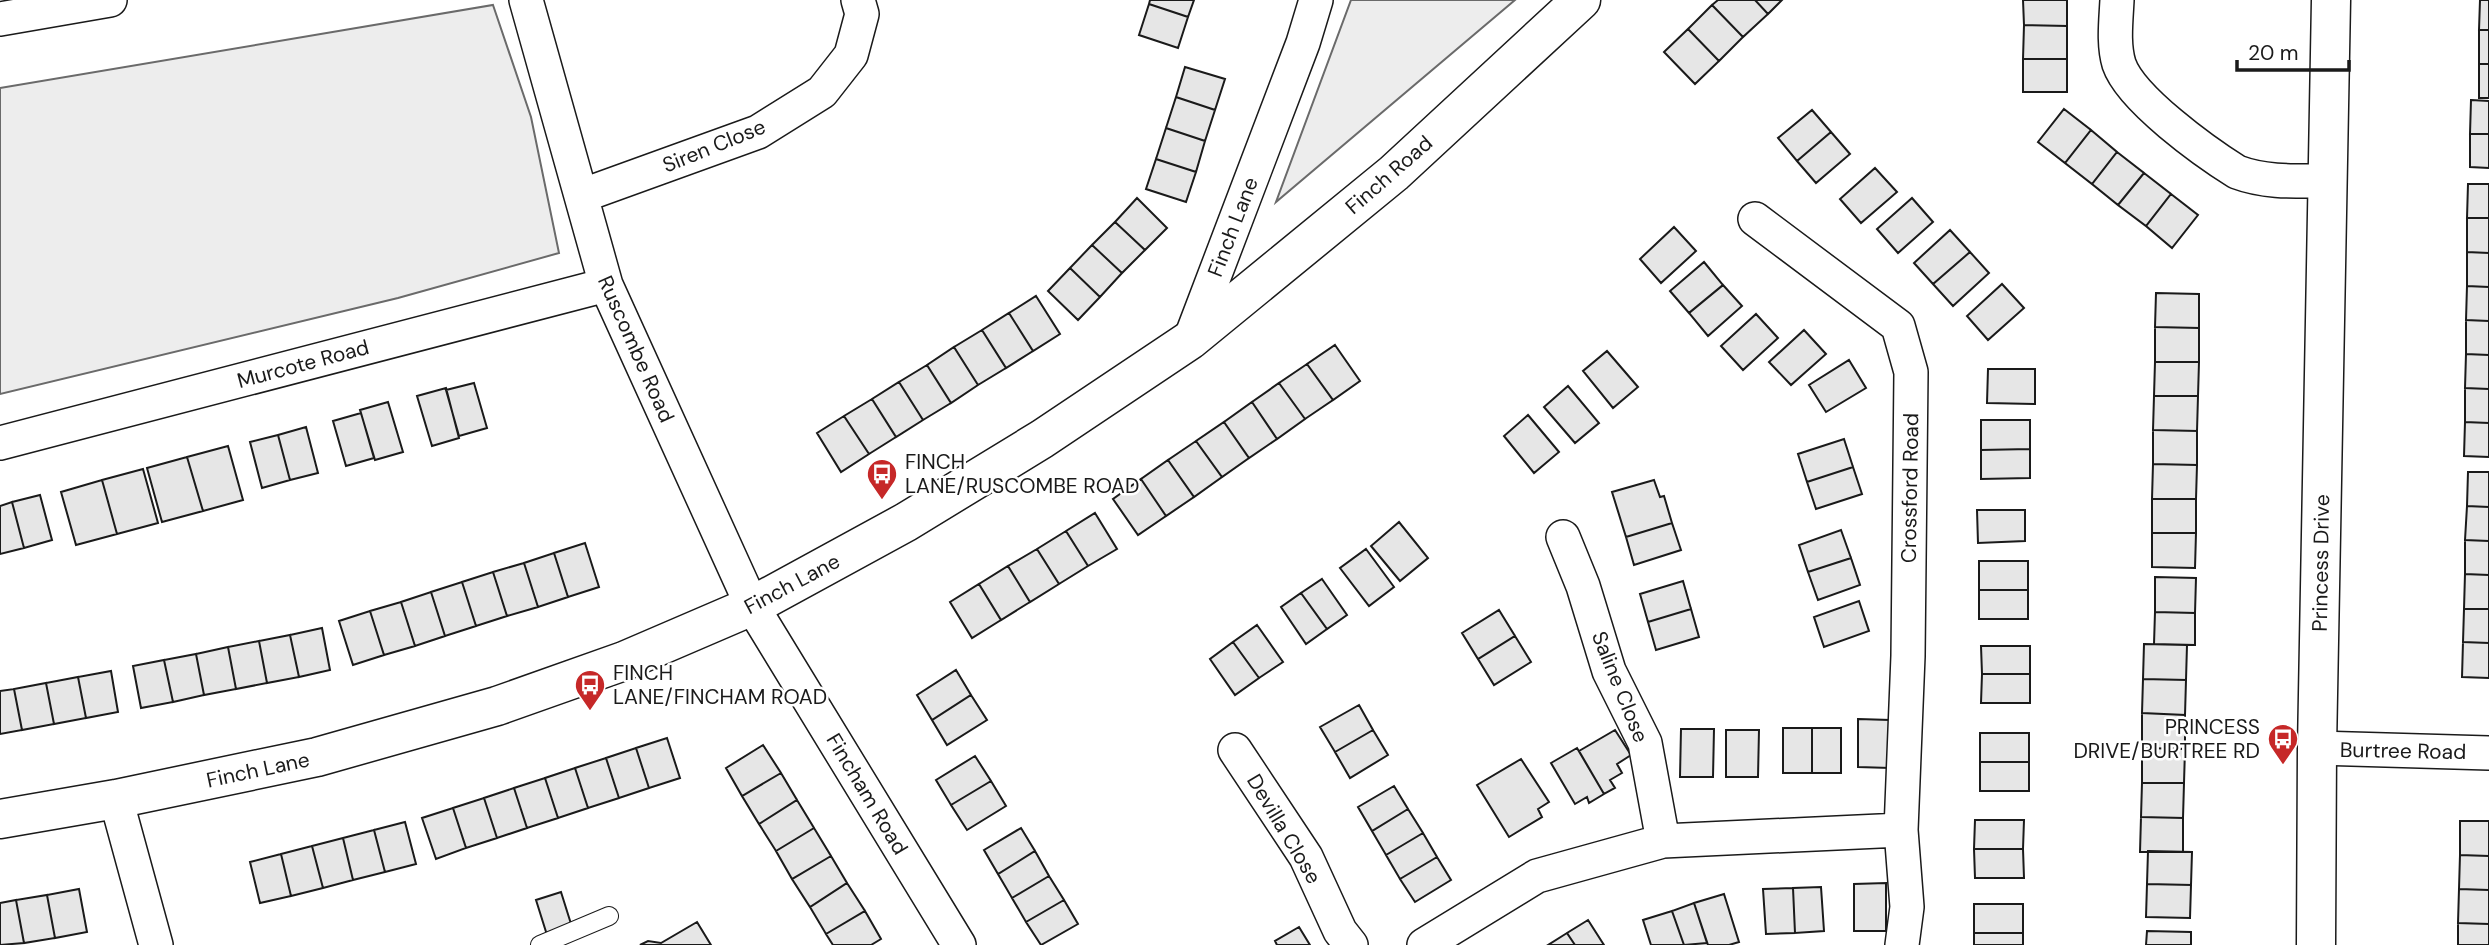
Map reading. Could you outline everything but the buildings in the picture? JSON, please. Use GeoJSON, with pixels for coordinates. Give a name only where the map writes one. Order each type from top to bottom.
{"type":"FeatureCollection","features":[{"type":"Feature","properties":{"kind":"street"},"geometry":{"type":"LineString","coordinates":[[0,19],[110,0]]}},
{"type":"Feature","properties":{"kind":"street","name":"Ruscombe Road"},"geometry":{"type":"LineString","coordinates":[[526,0],[606,285],[752,606]]}},
{"type":"Feature","properties":{"kind":"street","name":"Siren Close"},"geometry":{"type":"LineString","coordinates":[[581,196],[758,132],[822,92],[850,55],[862,14],[858,0]]}},
{"type":"Feature","properties":{"kind":"street","name":"Finch Lane"},"geometry":{"type":"LineString","coordinates":[[0,819],[116,799],[317,757],[497,706],[624,661],[752,606],[906,522],[1042,439],[1190,340],[1303,43],[1316,0]]}},
{"type":"Feature","properties":{"kind":"street","name":"Finch Road"},"geometry":{"type":"LineString","coordinates":[[1190,340],[1394,173],[1580,0]]}},
{"type":"Feature","properties":{"kind":"street"},"geometry":{"type":"LineString","coordinates":[[2117,0],[2118,62],[2124,76],[2146,104],[2237,172],[2267,180],[2329,181]]}},
{"type":"Feature","properties":{"kind":"street","name":"Princess Drive"},"geometry":{"type":"LineString","coordinates":[[2316,945],[2317,748],[2331,0]]}},
{"type":"Feature","properties":{"kind":"street","name":"Crossford Road"},"geometry":{"type":"LineString","coordinates":[[1755,219],[1898,326],[1911,372],[1908,656],[1901,830],[1907,907],[1902,945]]}},
{"type":"Feature","properties":{"kind":"street","name":"Murcote Road"},"geometry":{"type":"LineString","coordinates":[[0,443],[606,285]]}},
{"type":"Feature","properties":{"kind":"street","name":"Saline Close"},"geometry":{"type":"LineString","coordinates":[[1563,537],[1583,586],[1609,671],[1645,743],[1663,841]]}},
{"type":"Feature","properties":{"kind":"street","name":"Fincham Road"},"geometry":{"type":"LineString","coordinates":[[752,606],[959,945]]}},
{"type":"Feature","properties":{"kind":"street","name":"Burtree Road"},"geometry":{"type":"LineString","coordinates":[[2317,748],[2489,753]]}},
{"type":"Feature","properties":{"kind":"street","name":"Devilla Close"},"geometry":{"type":"LineString","coordinates":[[1235,750],[1307,857],[1340,931],[1351,945]]}},
{"type":"Feature","properties":{"kind":"street"},"geometry":{"type":"LineString","coordinates":[[116,799],[156,945]]}},
{"type":"Feature","properties":{"kind":"street"},"geometry":{"type":"LineString","coordinates":[[1424,945],[1537,876],[1663,841],[1901,830]]}},
{"type":"Feature","properties":{"kind":"lane"},"geometry":{"type":"LineString","coordinates":[[540,945],[609,916]]}},
{"type":"Feature","properties":{"kind":"shaded area"},"geometry":{"type":"Polygon","coordinates":[[[1351,0],[1515,0],[1276,202],[1351,0]]]}},
{"type":"Feature","properties":{"kind":"shaded area"},"geometry":{"type":"Polygon","coordinates":[[[493,5],[531,117],[559,253],[398,298],[0,394],[0,88],[493,5]]]}},
{"type":"Feature","properties":{"kind":"place","name":"FINCH LANE/RUSCOMBE ROAD"},"geometry":{"type":"Point","coordinates":[882,501]}},
{"type":"Feature","properties":{"kind":"place","name":"FINCH LANE/FINCHAM ROAD"},"geometry":{"type":"Point","coordinates":[590,712]}},
{"type":"Feature","properties":{"kind":"place","name":"PRINCESS DRIVE/BURTREE RD"},"geometry":{"type":"Point","coordinates":[2283,766]}}]}
